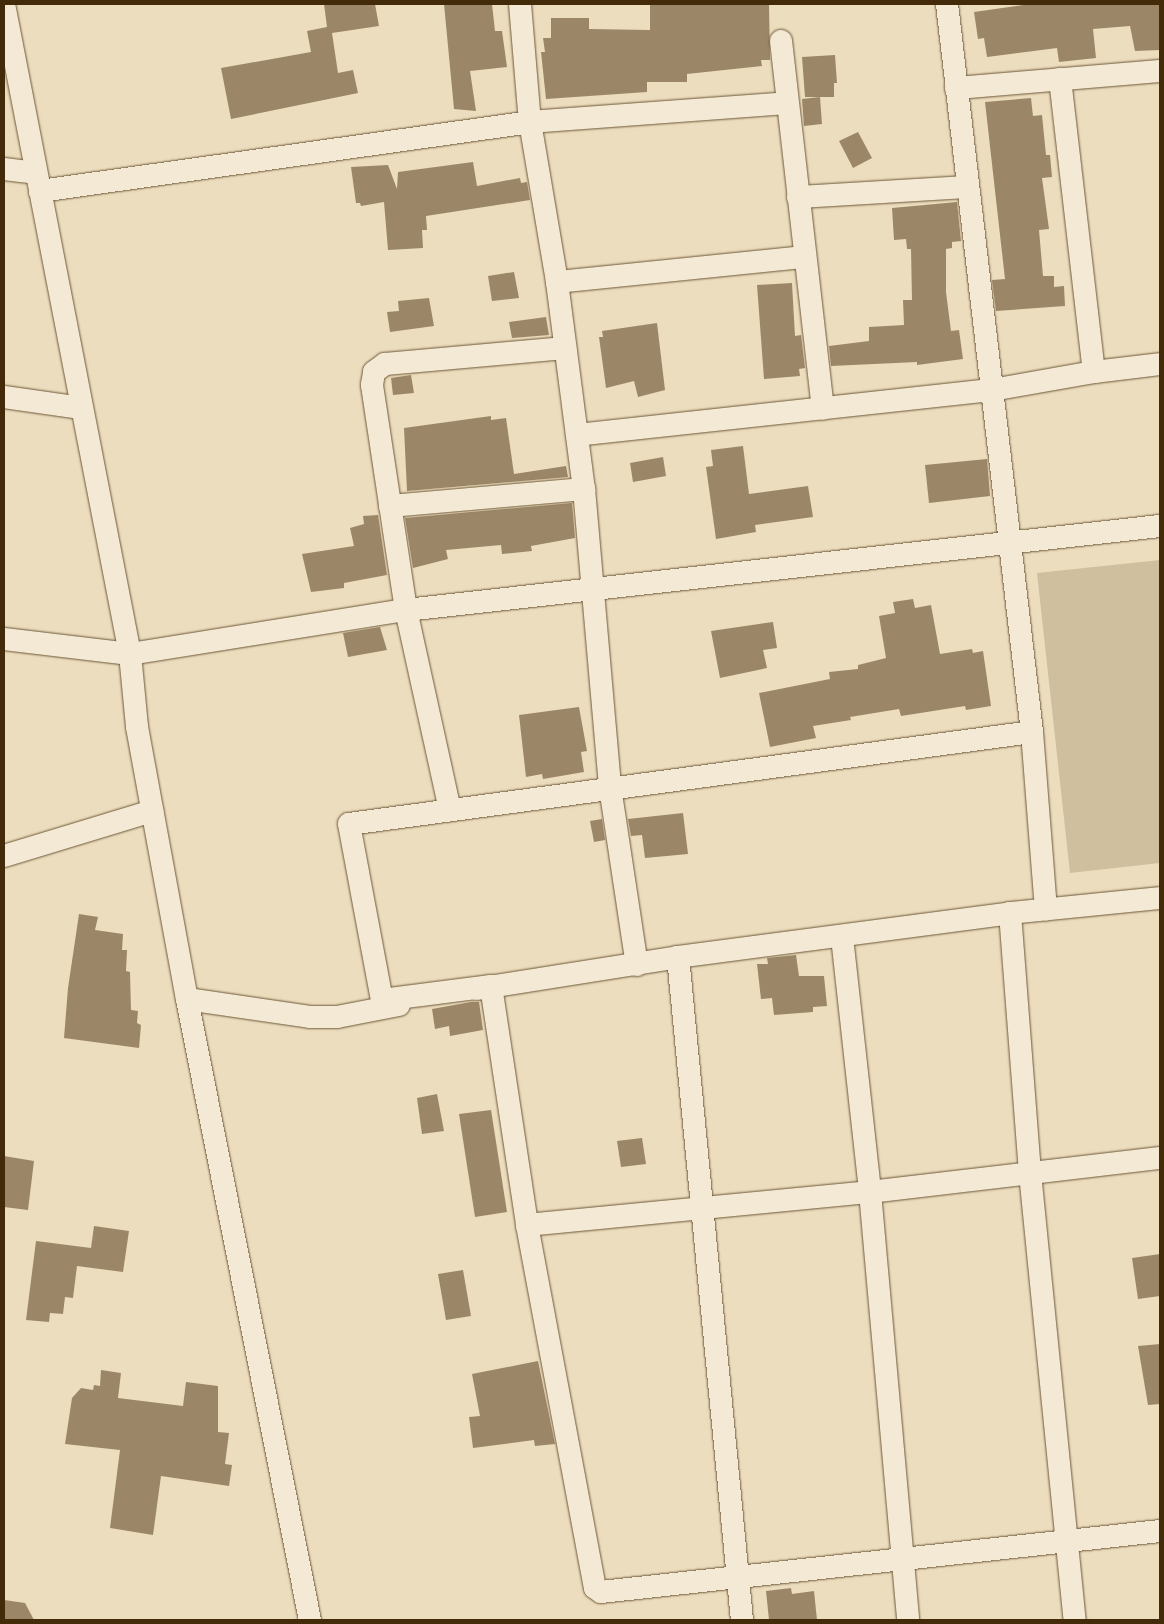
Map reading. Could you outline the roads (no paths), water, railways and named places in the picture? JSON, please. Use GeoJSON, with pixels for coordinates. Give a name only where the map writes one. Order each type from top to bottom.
{"type":"FeatureCollection","features":[{"type":"Feature","properties":{"kind":"street"},"geometry":{"type":"LineString","coordinates":[[4,4],[130,654],[137,727],[187,999],[310,1620]]}},
{"type":"Feature","properties":{"kind":"street"},"geometry":{"type":"LineString","coordinates":[[520,4],[530,122],[557,282],[564,348],[584,489],[595,588],[610,788],[637,965]]}},
{"type":"Feature","properties":{"kind":"street"},"geometry":{"type":"LineString","coordinates":[[947,4],[1032,732],[1046,909]]}},
{"type":"Feature","properties":{"kind":"street"},"geometry":{"type":"LineString","coordinates":[[781,41],[786,103],[822,409]]}},
{"type":"Feature","properties":{"kind":"street"},"geometry":{"type":"LineString","coordinates":[[956,88],[1160,71]]}},
{"type":"Feature","properties":{"kind":"street"},"geometry":{"type":"LineString","coordinates":[[1060,79],[1094,372]]}},
{"type":"Feature","properties":{"kind":"street"},"geometry":{"type":"LineString","coordinates":[[4,169],[38,182],[530,122],[786,103]]}},
{"type":"Feature","properties":{"kind":"street"},"geometry":{"type":"LineString","coordinates":[[798,196],[968,188]]}},
{"type":"Feature","properties":{"kind":"street"},"geometry":{"type":"LineString","coordinates":[[557,282],[804,257]]}},
{"type":"Feature","properties":{"kind":"street"},"geometry":{"type":"LineString","coordinates":[[450,810],[406,610],[372,385],[374,372],[385,364],[564,348]]}},
{"type":"Feature","properties":{"kind":"street"},"geometry":{"type":"LineString","coordinates":[[577,435],[992,390],[1094,372],[1160,364]]}},
{"type":"Feature","properties":{"kind":"street"},"geometry":{"type":"LineString","coordinates":[[4,397],[81,408]]}},
{"type":"Feature","properties":{"kind":"street"},"geometry":{"type":"LineString","coordinates":[[390,506],[584,489]]}},
{"type":"Feature","properties":{"kind":"street"},"geometry":{"type":"LineString","coordinates":[[4,639],[130,654],[406,610],[595,588],[1009,545],[1160,526]]}},
{"type":"Feature","properties":{"kind":"street"},"geometry":{"type":"LineString","coordinates":[[1032,732],[349,824],[382,1000],[1046,909],[1160,898]]}},
{"type":"Feature","properties":{"kind":"street"},"geometry":{"type":"LineString","coordinates":[[4,856],[152,811]]}},
{"type":"Feature","properties":{"kind":"street"},"geometry":{"type":"LineString","coordinates":[[1010,914],[1030,1173],[1064,1540],[1075,1620]]}},
{"type":"Feature","properties":{"kind":"street"},"geometry":{"type":"LineString","coordinates":[[842,937],[870,1192],[908,1620]]}},
{"type":"Feature","properties":{"kind":"street"},"geometry":{"type":"LineString","coordinates":[[678,958],[704,1208],[742,1620]]}},
{"type":"Feature","properties":{"kind":"street"},"geometry":{"type":"LineString","coordinates":[[187,999],[310,1017],[337,1017],[491,986]]}},
{"type":"Feature","properties":{"kind":"street"},"geometry":{"type":"LineString","coordinates":[[491,986],[527,1225],[595,1588],[601,1592],[1160,1530]]}},
{"type":"Feature","properties":{"kind":"street"},"geometry":{"type":"LineString","coordinates":[[527,1225],[870,1192],[1160,1158]]}}]}
